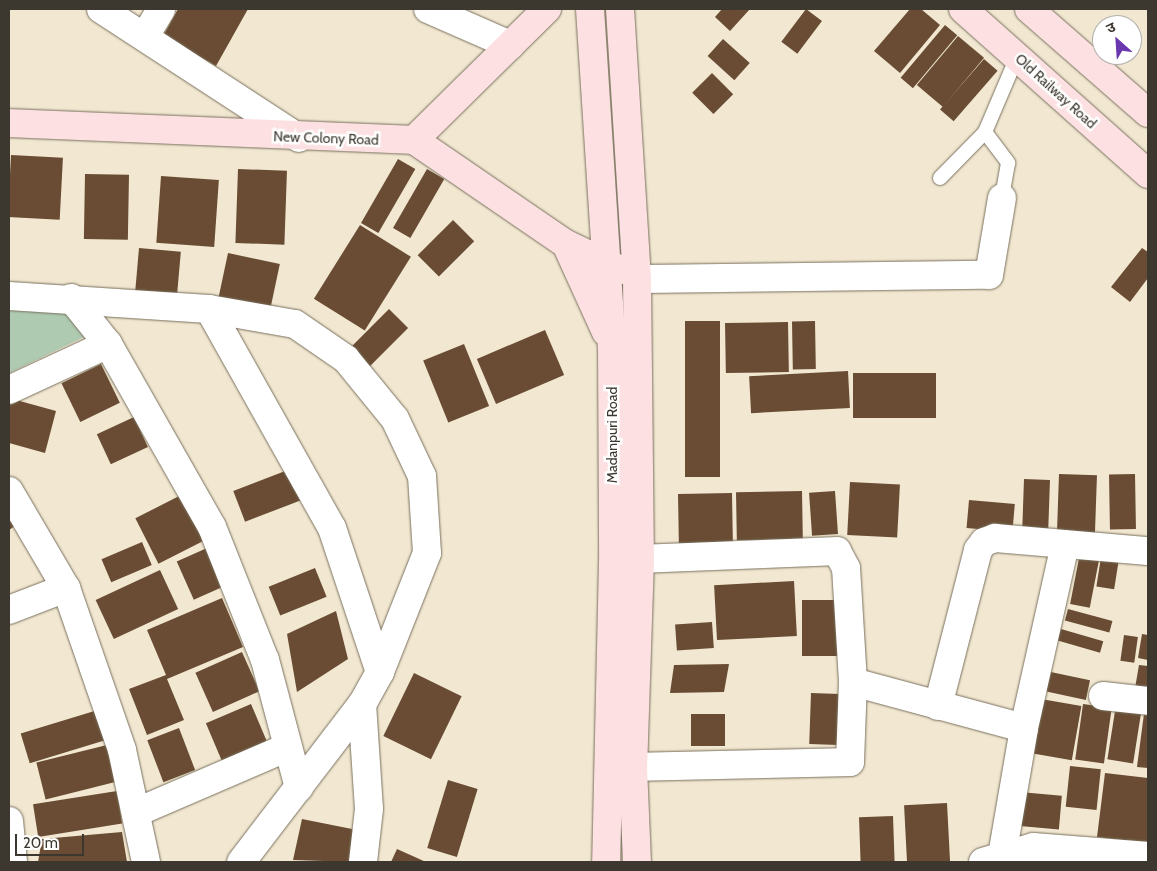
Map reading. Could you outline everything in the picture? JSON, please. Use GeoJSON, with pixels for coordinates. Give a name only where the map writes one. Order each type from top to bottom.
{"type":"FeatureCollection","features":[{"type":"Feature","properties":{"kind":"street"},"geometry":{"type":"LineString","coordinates":[[101,9],[299,138]]}},
{"type":"Feature","properties":{"kind":"street"},"geometry":{"type":"LineString","coordinates":[[145,36],[160,9]]}},
{"type":"Feature","properties":{"kind":"street"},"geometry":{"type":"LineString","coordinates":[[428,9],[510,45]]}},
{"type":"Feature","properties":{"kind":"street"},"geometry":{"type":"LineString","coordinates":[[547,9],[414,140],[566,244],[608,263],[637,279],[989,275],[1002,198]]}},
{"type":"Feature","properties":{"kind":"street","name":"Madanpuri Road"},"geometry":{"type":"LineString","coordinates":[[590,9],[612,346],[613,561],[606,862]]}},
{"type":"Feature","properties":{"kind":"street","name":"Madanpuri Road"},"geometry":{"type":"LineString","coordinates":[[620,9],[637,279],[640,559],[633,767],[637,862]]}},
{"type":"Feature","properties":{"kind":"street","name":"Old Railway Road"},"geometry":{"type":"LineString","coordinates":[[963,9],[1148,174]]}},
{"type":"Feature","properties":{"kind":"street"},"geometry":{"type":"LineString","coordinates":[[1018,57],[1038,18],[1148,113]]}},
{"type":"Feature","properties":{"kind":"street","name":"New Colony Road"},"geometry":{"type":"LineString","coordinates":[[9,124],[299,138],[414,140]]}},
{"type":"Feature","properties":{"kind":"street"},"geometry":{"type":"LineString","coordinates":[[566,244],[612,346]]}},
{"type":"Feature","properties":{"kind":"street"},"geometry":{"type":"LineString","coordinates":[[9,296],[71,298],[209,310],[295,324],[346,359],[395,419],[422,476],[428,553],[380,672],[362,704],[242,862]]}},
{"type":"Feature","properties":{"kind":"street"},"geometry":{"type":"LineString","coordinates":[[71,298],[108,344],[212,527],[265,660],[299,788]]}},
{"type":"Feature","properties":{"kind":"street"},"geometry":{"type":"LineString","coordinates":[[209,310],[332,528],[380,672]]}},
{"type":"Feature","properties":{"kind":"street"},"geometry":{"type":"LineString","coordinates":[[9,390],[108,344]]}},
{"type":"Feature","properties":{"kind":"street"},"geometry":{"type":"LineString","coordinates":[[9,491],[66,588],[122,750],[137,812],[146,862]]}},
{"type":"Feature","properties":{"kind":"street"},"geometry":{"type":"LineString","coordinates":[[938,706],[981,544],[994,538],[1148,551]]}},
{"type":"Feature","properties":{"kind":"street"},"geometry":{"type":"LineString","coordinates":[[1065,545],[993,859],[1034,847],[1062,846],[1148,856]]}},
{"type":"Feature","properties":{"kind":"street"},"geometry":{"type":"LineString","coordinates":[[633,767],[850,762],[853,682],[846,568],[836,551],[640,559]]}},
{"type":"Feature","properties":{"kind":"street"},"geometry":{"type":"LineString","coordinates":[[9,610],[66,588]]}},
{"type":"Feature","properties":{"kind":"street"},"geometry":{"type":"LineString","coordinates":[[853,682],[1024,728]]}},
{"type":"Feature","properties":{"kind":"street"},"geometry":{"type":"LineString","coordinates":[[1103,696],[1148,701]]}},
{"type":"Feature","properties":{"kind":"street"},"geometry":{"type":"LineString","coordinates":[[362,704],[368,810],[363,862]]}},
{"type":"Feature","properties":{"kind":"street"},"geometry":{"type":"LineString","coordinates":[[137,812],[288,746]]}},
{"type":"Feature","properties":{"kind":"street"},"geometry":{"type":"LineString","coordinates":[[9,821],[14,862]]}},
{"type":"Feature","properties":{"kind":"lane"},"geometry":{"type":"LineString","coordinates":[[940,178],[985,132],[1018,57]]}},
{"type":"Feature","properties":{"kind":"lane"},"geometry":{"type":"LineString","coordinates":[[985,132],[1008,163],[1002,198]]}},
{"type":"Feature","properties":{"kind":"green space"},"geometry":{"type":"Polygon","coordinates":[[[9,309],[69,309],[86,336],[9,373],[9,309]]]}},
{"type":"Feature","properties":{"kind":"building"},"geometry":{"type":"Polygon","coordinates":[[[178,9],[248,9],[216,66],[163,36],[178,9]]]}},
{"type":"Feature","properties":{"kind":"building"},"geometry":{"type":"Polygon","coordinates":[[[722,9],[750,9],[730,31],[715,17],[722,9]]]}},
{"type":"Feature","properties":{"kind":"building"},"geometry":{"type":"Polygon","coordinates":[[[806,9],[822,21],[797,54],[781,42],[806,9]]]}},
{"type":"Feature","properties":{"kind":"building"},"geometry":{"type":"Polygon","coordinates":[[[910,9],[921,9],[940,25],[900,73],[874,51],[910,9]]]}},
{"type":"Feature","properties":{"kind":"building"},"geometry":{"type":"Polygon","coordinates":[[[945,25],[957,35],[913,88],[901,78],[945,25]]]}},
{"type":"Feature","properties":{"kind":"building"},"geometry":{"type":"Polygon","coordinates":[[[958,36],[984,58],[943,107],[917,85],[958,36]]]}},
{"type":"Feature","properties":{"kind":"building"},"geometry":{"type":"Polygon","coordinates":[[[723,39],[750,63],[734,80],[708,56],[723,39]]]}},
{"type":"Feature","properties":{"kind":"building"},"geometry":{"type":"Polygon","coordinates":[[[984,59],[998,71],[954,121],[940,110],[984,59]]]}},
{"type":"Feature","properties":{"kind":"building"},"geometry":{"type":"Polygon","coordinates":[[[712,73],[733,94],[713,114],[692,93],[712,73]]]}},
{"type":"Feature","properties":{"kind":"building"},"geometry":{"type":"Polygon","coordinates":[[[11,155],[63,158],[60,220],[9,217],[11,155]]]}},
{"type":"Feature","properties":{"kind":"building"},"geometry":{"type":"Polygon","coordinates":[[[398,159],[415,169],[378,233],[361,223],[398,159]]]}},
{"type":"Feature","properties":{"kind":"building"},"geometry":{"type":"Polygon","coordinates":[[[238,169],[287,171],[284,245],[235,243],[238,169]]]}},
{"type":"Feature","properties":{"kind":"building"},"geometry":{"type":"Polygon","coordinates":[[[427,169],[444,179],[410,238],[393,228],[427,169]]]}},
{"type":"Feature","properties":{"kind":"building"},"geometry":{"type":"Polygon","coordinates":[[[85,174],[129,175],[128,240],[84,239],[85,174]]]}},
{"type":"Feature","properties":{"kind":"building"},"geometry":{"type":"Polygon","coordinates":[[[161,176],[219,180],[214,247],[156,243],[161,176]]]}},
{"type":"Feature","properties":{"kind":"building"},"geometry":{"type":"Polygon","coordinates":[[[453,220],[474,241],[439,277],[418,255],[453,220]]]}},
{"type":"Feature","properties":{"kind":"building"},"geometry":{"type":"Polygon","coordinates":[[[360,225],[411,257],[365,331],[314,299],[360,225]]]}},
{"type":"Feature","properties":{"kind":"building"},"geometry":{"type":"Polygon","coordinates":[[[139,248],[181,252],[176,302],[135,299],[139,248]]]}},
{"type":"Feature","properties":{"kind":"building"},"geometry":{"type":"Polygon","coordinates":[[[1142,248],[1148,252],[1148,278],[1130,302],[1111,287],[1142,248]]]}},
{"type":"Feature","properties":{"kind":"building"},"geometry":{"type":"Polygon","coordinates":[[[228,253],[280,264],[269,313],[218,302],[228,253]]]}},
{"type":"Feature","properties":{"kind":"building"},"geometry":{"type":"Polygon","coordinates":[[[389,309],[408,328],[370,366],[351,347],[389,309]]]}},
{"type":"Feature","properties":{"kind":"building"},"geometry":{"type":"Polygon","coordinates":[[[685,321],[720,321],[720,477],[685,477],[685,321]]]}},
{"type":"Feature","properties":{"kind":"building"},"geometry":{"type":"Polygon","coordinates":[[[792,321],[815,321],[816,369],[793,369],[792,321]]]}},
{"type":"Feature","properties":{"kind":"building"},"geometry":{"type":"Polygon","coordinates":[[[788,322],[789,372],[726,373],[725,323],[788,322]]]}},
{"type":"Feature","properties":{"kind":"building"},"geometry":{"type":"Polygon","coordinates":[[[545,330],[564,375],[496,404],[477,359],[545,330]]]}},
{"type":"Feature","properties":{"kind":"building"},"geometry":{"type":"Polygon","coordinates":[[[464,344],[489,406],[448,423],[423,360],[464,344]]]}},
{"type":"Feature","properties":{"kind":"building"},"geometry":{"type":"Polygon","coordinates":[[[101,364],[120,403],[80,422],[61,383],[101,364]]]}},
{"type":"Feature","properties":{"kind":"building"},"geometry":{"type":"Polygon","coordinates":[[[848,371],[850,408],[751,413],[749,376],[848,371]]]}},
{"type":"Feature","properties":{"kind":"building"},"geometry":{"type":"Polygon","coordinates":[[[853,373],[936,373],[936,418],[853,418],[853,373]]]}},
{"type":"Feature","properties":{"kind":"building"},"geometry":{"type":"Polygon","coordinates":[[[9,398],[56,411],[45,453],[9,443],[9,398]]]}},
{"type":"Feature","properties":{"kind":"building"},"geometry":{"type":"Polygon","coordinates":[[[134,417],[148,447],[111,464],[97,434],[134,417]]]}},
{"type":"Feature","properties":{"kind":"building"},"geometry":{"type":"Polygon","coordinates":[[[293,468],[305,499],[245,522],[233,491],[293,468]]]}},
{"type":"Feature","properties":{"kind":"building"},"geometry":{"type":"Polygon","coordinates":[[[1059,474],[1097,475],[1095,535],[1057,534],[1059,474]]]}},
{"type":"Feature","properties":{"kind":"building"},"geometry":{"type":"Polygon","coordinates":[[[1109,474],[1135,474],[1136,529],[1110,529],[1109,474]]]}},
{"type":"Feature","properties":{"kind":"building"},"geometry":{"type":"Polygon","coordinates":[[[1024,479],[1050,480],[1048,539],[1022,538],[1024,479]]]}},
{"type":"Feature","properties":{"kind":"building"},"geometry":{"type":"Polygon","coordinates":[[[850,482],[900,485],[897,538],[847,535],[850,482]]]}},
{"type":"Feature","properties":{"kind":"building"},"geometry":{"type":"Polygon","coordinates":[[[802,491],[803,539],[737,540],[736,492],[802,491]]]}},
{"type":"Feature","properties":{"kind":"building"},"geometry":{"type":"Polygon","coordinates":[[[835,491],[838,534],[812,536],[809,493],[835,491]]]}},
{"type":"Feature","properties":{"kind":"building"},"geometry":{"type":"Polygon","coordinates":[[[187,492],[210,537],[158,564],[135,518],[187,492]]]}},
{"type":"Feature","properties":{"kind":"building"},"geometry":{"type":"Polygon","coordinates":[[[732,493],[733,543],[679,544],[678,494],[732,493]]]}},
{"type":"Feature","properties":{"kind":"building"},"geometry":{"type":"Polygon","coordinates":[[[969,500],[1015,504],[1012,532],[967,528],[969,500]]]}},
{"type":"Feature","properties":{"kind":"building"},"geometry":{"type":"Polygon","coordinates":[[[9,515],[15,526],[9,530],[9,515]]]}},
{"type":"Feature","properties":{"kind":"building"},"geometry":{"type":"Polygon","coordinates":[[[142,542],[152,565],[111,582],[101,559],[142,542]]]}},
{"type":"Feature","properties":{"kind":"building"},"geometry":{"type":"Polygon","coordinates":[[[216,544],[233,582],[194,600],[177,561],[216,544]]]}},
{"type":"Feature","properties":{"kind":"building"},"geometry":{"type":"Polygon","coordinates":[[[1081,548],[1101,552],[1090,608],[1070,604],[1081,548]]]}},
{"type":"Feature","properties":{"kind":"building"},"geometry":{"type":"Polygon","coordinates":[[[1102,551],[1120,554],[1114,589],[1096,587],[1102,551]]]}},
{"type":"Feature","properties":{"kind":"building"},"geometry":{"type":"Polygon","coordinates":[[[315,568],[327,597],[280,615],[269,587],[315,568]]]}},
{"type":"Feature","properties":{"kind":"building"},"geometry":{"type":"Polygon","coordinates":[[[160,570],[178,609],[114,639],[96,600],[160,570]]]}},
{"type":"Feature","properties":{"kind":"building"},"geometry":{"type":"Polygon","coordinates":[[[794,581],[797,636],[717,640],[714,585],[794,581]]]}},
{"type":"Feature","properties":{"kind":"building"},"geometry":{"type":"Polygon","coordinates":[[[222,598],[243,647],[167,679],[184,720],[147,735],[129,689],[166,675],[147,630],[222,598]]]}},
{"type":"Feature","properties":{"kind":"building"},"geometry":{"type":"Polygon","coordinates":[[[802,600],[848,600],[848,656],[802,656],[802,600]]]}},
{"type":"Feature","properties":{"kind":"building"},"geometry":{"type":"Polygon","coordinates":[[[1068,609],[1112,621],[1109,632],[1065,621],[1068,609]]]}},
{"type":"Feature","properties":{"kind":"building"},"geometry":{"type":"Polygon","coordinates":[[[336,611],[348,659],[297,692],[287,634],[336,611]]]}},
{"type":"Feature","properties":{"kind":"building"},"geometry":{"type":"Polygon","coordinates":[[[712,622],[714,648],[677,651],[675,625],[712,622]]]}},
{"type":"Feature","properties":{"kind":"building"},"geometry":{"type":"Polygon","coordinates":[[[1061,629],[1103,641],[1100,653],[1058,641],[1061,629]]]}},
{"type":"Feature","properties":{"kind":"building"},"geometry":{"type":"Polygon","coordinates":[[[1142,634],[1148,635],[1148,660],[1138,658],[1142,634]]]}},
{"type":"Feature","properties":{"kind":"building"},"geometry":{"type":"Polygon","coordinates":[[[1124,635],[1138,637],[1134,663],[1120,661],[1124,635]]]}},
{"type":"Feature","properties":{"kind":"building"},"geometry":{"type":"Polygon","coordinates":[[[242,652],[259,691],[213,712],[195,673],[242,652]]]}},
{"type":"Feature","properties":{"kind":"building"},"geometry":{"type":"Polygon","coordinates":[[[729,664],[724,692],[670,693],[674,665],[729,664]]]}},
{"type":"Feature","properties":{"kind":"building"},"geometry":{"type":"Polygon","coordinates":[[[1139,665],[1148,666],[1148,697],[1134,694],[1139,665]]]}},
{"type":"Feature","properties":{"kind":"building"},"geometry":{"type":"Polygon","coordinates":[[[1046,671],[1090,680],[1086,700],[1042,691],[1046,671]]]}},
{"type":"Feature","properties":{"kind":"building"},"geometry":{"type":"Polygon","coordinates":[[[414,673],[462,696],[431,759],[383,736],[414,673]]]}},
{"type":"Feature","properties":{"kind":"building"},"geometry":{"type":"Polygon","coordinates":[[[811,693],[847,694],[845,745],[809,744],[811,693]]]}},
{"type":"Feature","properties":{"kind":"building"},"geometry":{"type":"Polygon","coordinates":[[[1041,699],[1081,706],[1072,760],[1031,753],[1041,699]]]}},
{"type":"Feature","properties":{"kind":"building"},"geometry":{"type":"Polygon","coordinates":[[[251,704],[267,742],[222,761],[206,723],[251,704]]]}},
{"type":"Feature","properties":{"kind":"building"},"geometry":{"type":"Polygon","coordinates":[[[1083,704],[1112,708],[1104,763],[1075,759],[1083,704]]]}},
{"type":"Feature","properties":{"kind":"building"},"geometry":{"type":"Polygon","coordinates":[[[1116,705],[1142,709],[1133,763],[1107,759],[1116,705]]]}},
{"type":"Feature","properties":{"kind":"building"},"geometry":{"type":"Polygon","coordinates":[[[1145,706],[1148,706],[1148,768],[1137,767],[1145,706]]]}},
{"type":"Feature","properties":{"kind":"building"},"geometry":{"type":"Polygon","coordinates":[[[101,709],[110,739],[30,763],[21,734],[101,709]]]}},
{"type":"Feature","properties":{"kind":"building"},"geometry":{"type":"Polygon","coordinates":[[[691,714],[725,714],[725,746],[691,746],[691,714]]]}},
{"type":"Feature","properties":{"kind":"building"},"geometry":{"type":"Polygon","coordinates":[[[179,728],[195,770],[163,782],[147,740],[179,728]]]}},
{"type":"Feature","properties":{"kind":"building"},"geometry":{"type":"Polygon","coordinates":[[[115,743],[124,780],[46,799],[36,763],[115,743]]]}},
{"type":"Feature","properties":{"kind":"building"},"geometry":{"type":"Polygon","coordinates":[[[1070,766],[1101,769],[1097,810],[1066,807],[1070,766]]]}},
{"type":"Feature","properties":{"kind":"building"},"geometry":{"type":"Polygon","coordinates":[[[1105,773],[1148,778],[1148,843],[1097,837],[1105,773]]]}},
{"type":"Feature","properties":{"kind":"building"},"geometry":{"type":"Polygon","coordinates":[[[448,780],[478,789],[457,857],[427,848],[448,780]]]}},
{"type":"Feature","properties":{"kind":"building"},"geometry":{"type":"Polygon","coordinates":[[[117,791],[122,824],[38,837],[33,804],[117,791]]]}},
{"type":"Feature","properties":{"kind":"building"},"geometry":{"type":"Polygon","coordinates":[[[1020,792],[1062,796],[1059,830],[1017,826],[1020,792]]]}},
{"type":"Feature","properties":{"kind":"building"},"geometry":{"type":"Polygon","coordinates":[[[947,803],[950,862],[907,862],[904,805],[947,803]]]}},
{"type":"Feature","properties":{"kind":"building"},"geometry":{"type":"Polygon","coordinates":[[[893,816],[895,862],[861,862],[859,817],[893,816]]]}},
{"type":"Feature","properties":{"kind":"building"},"geometry":{"type":"Polygon","coordinates":[[[302,819],[362,831],[355,862],[293,860],[302,819]]]}},
{"type":"Feature","properties":{"kind":"building"},"geometry":{"type":"Polygon","coordinates":[[[122,832],[127,862],[38,862],[42,839],[122,832]]]}},
{"type":"Feature","properties":{"kind":"building"},"geometry":{"type":"Polygon","coordinates":[[[397,849],[426,862],[391,862],[397,849]]]}}]}
